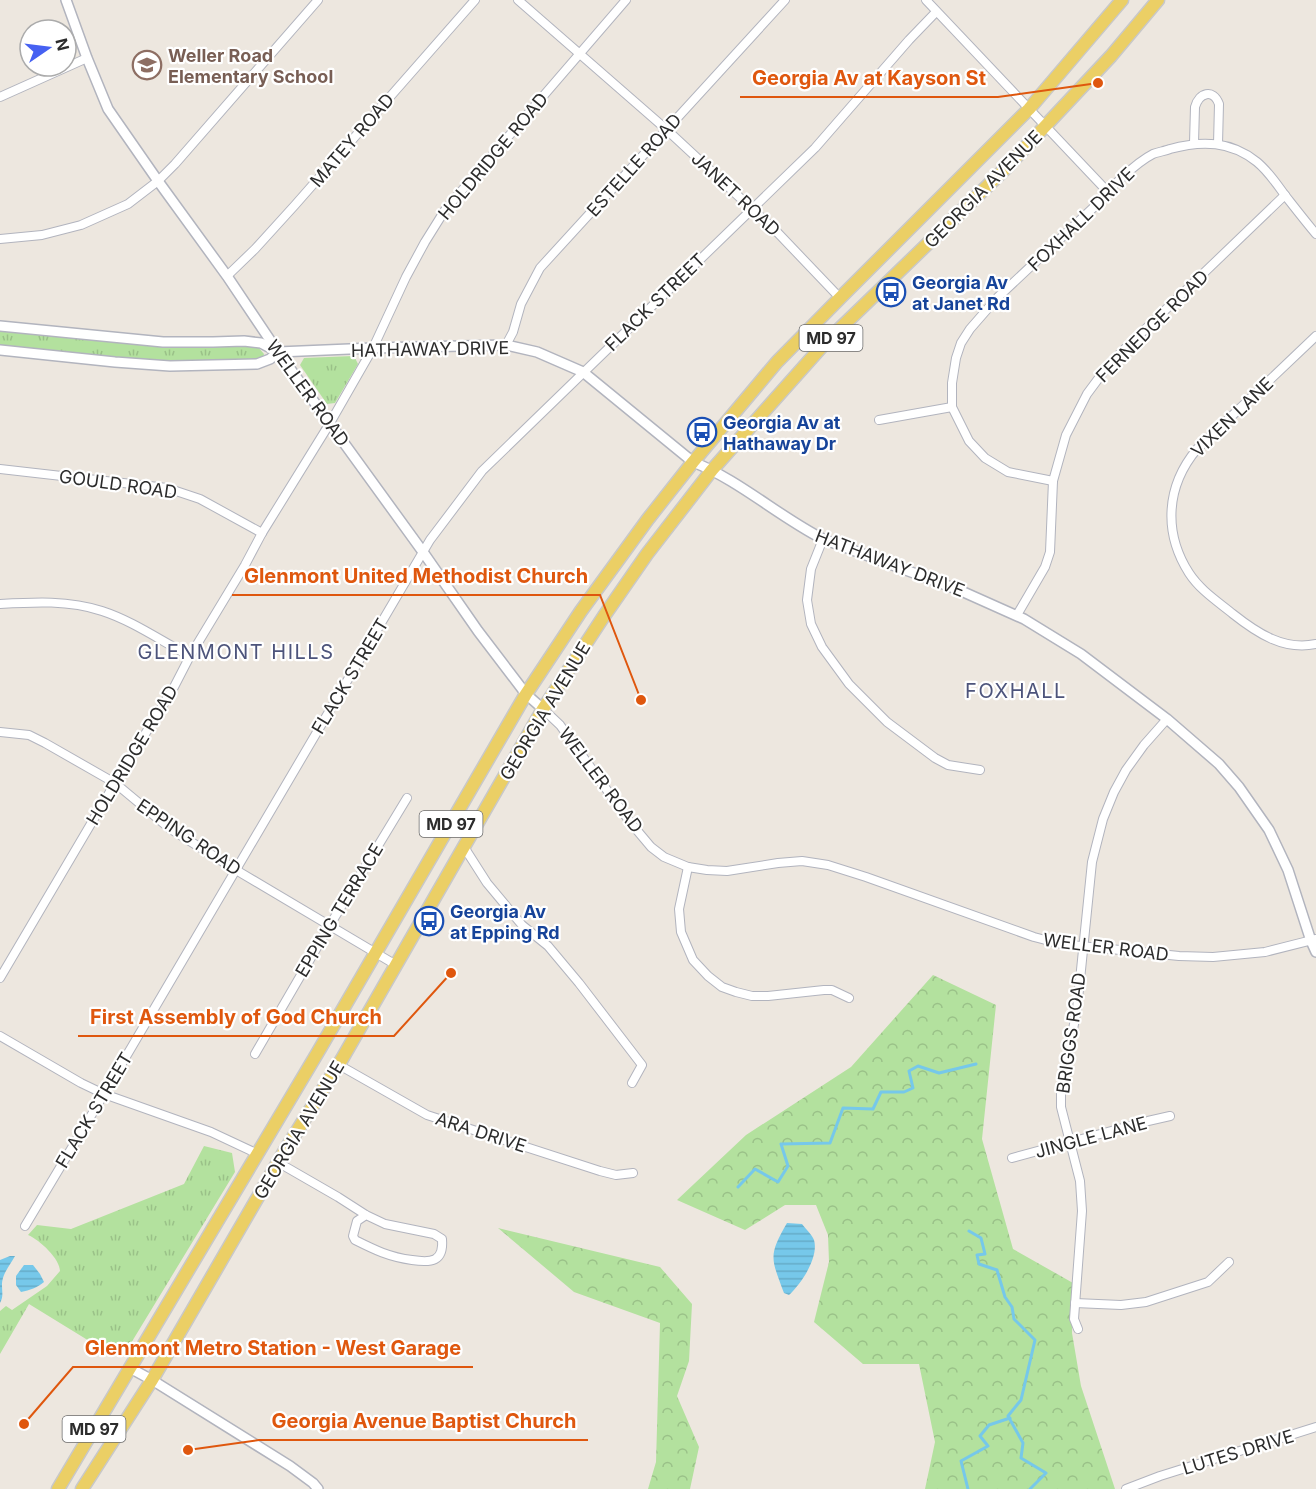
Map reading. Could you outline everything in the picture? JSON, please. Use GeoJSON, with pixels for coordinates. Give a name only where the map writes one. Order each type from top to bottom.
{"type":"FeatureCollection","features":[{"type":"Feature","properties":{"kind":"main road","name":"GEORGIA AVENUE"},"geometry":{"type":"LineString","coordinates":[[58,1489],[258,1154],[526,694],[587,602],[693,462],[777,362],[1029,109],[1122,0]]}},
{"type":"Feature","properties":{"kind":"main road","name":"GEORGIA AVENUE"},"geometry":{"type":"LineString","coordinates":[[82,1489],[152,1380],[279,1162],[339,1065],[543,709],[647,554],[712,470],[825,343],[1006,168],[1111,56],[1158,0]]}},
{"type":"Feature","properties":{"kind":"street","name":"WELLER ROAD"},"geometry":{"type":"LineString","coordinates":[[66,0],[108,109],[158,181],[478,631],[526,694],[560,725],[630,822],[651,847],[664,857],[688,867],[706,870],[727,871],[802,861],[828,865],[1061,945],[1213,957],[1265,952],[1313,940]]}},
{"type":"Feature","properties":{"kind":"street"},"geometry":{"type":"LineString","coordinates":[[0,239],[42,235],[81,225],[128,204],[158,181],[175,164],[318,0]]}},
{"type":"Feature","properties":{"kind":"street","name":"MATEY ROAD"},"geometry":{"type":"LineString","coordinates":[[227,276],[295,205],[475,0]]}},
{"type":"Feature","properties":{"kind":"street","name":"JANET ROAD"},"geometry":{"type":"LineString","coordinates":[[518,0],[667,130],[752,208],[840,298]]}},
{"type":"Feature","properties":{"kind":"street","name":"HOLDRIDGE ROAD"},"geometry":{"type":"LineString","coordinates":[[0,978],[174,687],[262,533],[330,423],[373,348],[406,277],[445,210],[626,0]]}},
{"type":"Feature","properties":{"kind":"street","name":"ESTELLE ROAD"},"geometry":{"type":"LineString","coordinates":[[506,345],[513,332],[520,304],[540,268],[785,0]]}},
{"type":"Feature","properties":{"kind":"street"},"geometry":{"type":"LineString","coordinates":[[926,0],[1107,191]]}},
{"type":"Feature","properties":{"kind":"street","name":"FLACK STREET"},"geometry":{"type":"LineString","coordinates":[[25,1226],[430,540],[482,471],[815,148],[936,12]]}},
{"type":"Feature","properties":{"kind":"street"},"geometry":{"type":"LineString","coordinates":[[0,97],[87,58]]}},
{"type":"Feature","properties":{"kind":"street"},"geometry":{"type":"LineString","coordinates":[[1194,143],[1197,102],[1207,94],[1212,94],[1217,98],[1219,104],[1218,144]]}},
{"type":"Feature","properties":{"kind":"street","name":"FOXHALL DRIVE"},"geometry":{"type":"LineString","coordinates":[[1053,481],[1008,472],[985,458],[969,441],[952,407],[952,383],[956,358],[961,343],[970,329],[997,298],[1094,207],[1107,191],[1152,154],[1187,144],[1218,144],[1243,153],[1256,161],[1269,173],[1316,234]]}},
{"type":"Feature","properties":{"kind":"street","name":"FERNEDGE ROAD"},"geometry":{"type":"LineString","coordinates":[[1017,615],[1045,567],[1050,552],[1053,481],[1066,435],[1087,394],[1110,363],[1285,195]]}},
{"type":"Feature","properties":{"kind":"street","name":"HATHAWAY DRIVE"},"geometry":{"type":"LineString","coordinates":[[0,326],[163,342],[244,341],[261,343],[278,352],[506,345],[537,352],[583,372],[693,462],[712,470],[802,529],[1017,615],[1081,654],[1167,719],[1219,764],[1239,787],[1269,830],[1288,870],[1316,952]]}},
{"type":"Feature","properties":{"kind":"street","name":"VIXEN LANE"},"geometry":{"type":"LineString","coordinates":[[1316,336],[1197,449],[1186,462],[1175,485],[1171,504],[1173,536],[1181,559],[1204,591],[1248,626],[1274,641],[1295,646],[1316,644]]}},
{"type":"Feature","properties":{"kind":"street","name":"HATHAWAY DRIVE"},"geometry":{"type":"LineString","coordinates":[[0,350],[170,366],[257,364],[278,352]]}},
{"type":"Feature","properties":{"kind":"street"},"geometry":{"type":"LineString","coordinates":[[879,420],[952,407]]}},
{"type":"Feature","properties":{"kind":"street","name":"GOULD ROAD"},"geometry":{"type":"LineString","coordinates":[[0,469],[167,488],[200,499],[262,533]]}},
{"type":"Feature","properties":{"kind":"street"},"geometry":{"type":"LineString","coordinates":[[823,539],[811,570],[807,600],[811,624],[822,647],[849,684],[887,722],[948,765],[980,770]]}},
{"type":"Feature","properties":{"kind":"street"},"geometry":{"type":"LineString","coordinates":[[0,604],[40,601],[102,611],[130,623],[190,656]]}},
{"type":"Feature","properties":{"kind":"street","name":"BRIGGS ROAD"},"geometry":{"type":"LineString","coordinates":[[1078,1329],[1074,1319],[1082,1211],[1080,1181],[1060,1107],[1061,1090],[1077,1009],[1092,862],[1103,819],[1114,792],[1144,745],[1167,719]]}},
{"type":"Feature","properties":{"kind":"street","name":"EPPING ROAD"},"geometry":{"type":"LineString","coordinates":[[0,732],[28,735],[115,783],[169,828],[396,965]]}},
{"type":"Feature","properties":{"kind":"street","name":"EPPING TERRACE"},"geometry":{"type":"LineString","coordinates":[[255,1054],[407,798]]}},
{"type":"Feature","properties":{"kind":"street"},"geometry":{"type":"LineString","coordinates":[[464,847],[487,883],[522,925],[548,946],[642,1065],[632,1083]]}},
{"type":"Feature","properties":{"kind":"street"},"geometry":{"type":"LineString","coordinates":[[688,867],[679,909],[681,932],[693,960],[708,976],[722,987],[752,996],[832,990],[849,998]]}},
{"type":"Feature","properties":{"kind":"street"},"geometry":{"type":"LineString","coordinates":[[0,1036],[104,1094],[211,1132],[258,1154]]}},
{"type":"Feature","properties":{"kind":"street","name":"ARA DRIVE"},"geometry":{"type":"LineString","coordinates":[[339,1065],[427,1115],[600,1171],[616,1175],[633,1173]]}},
{"type":"Feature","properties":{"kind":"street","name":"JINGLE LANE"},"geometry":{"type":"LineString","coordinates":[[1012,1158],[1170,1116]]}},
{"type":"Feature","properties":{"kind":"street"},"geometry":{"type":"LineString","coordinates":[[279,1162],[366,1215],[385,1224],[434,1234],[441,1239],[441,1255],[435,1260],[426,1262],[404,1259],[386,1255],[355,1240],[353,1236],[357,1221],[366,1215]]}},
{"type":"Feature","properties":{"kind":"street"},"geometry":{"type":"LineString","coordinates":[[1075,1303],[1121,1305],[1146,1302],[1208,1282],[1228,1262]]}},
{"type":"Feature","properties":{"kind":"street"},"geometry":{"type":"LineString","coordinates":[[130,1368],[290,1466],[318,1489]]}},
{"type":"Feature","properties":{"kind":"street","name":"LUTES DRIVE"},"geometry":{"type":"LineString","coordinates":[[1126,1489],[1160,1476],[1316,1427]]}},
{"type":"Feature","properties":{"kind":"green space"},"geometry":{"type":"Polygon","coordinates":[[[0,331],[150,346],[258,347],[264,354],[263,358],[254,359],[141,360],[0,345],[0,331]]]}},
{"type":"Feature","properties":{"kind":"green space"},"geometry":{"type":"Polygon","coordinates":[[[353,356],[358,364],[335,403],[327,404],[300,365],[304,358],[353,356]]]}},
{"type":"Feature","properties":{"kind":"green space"},"geometry":{"type":"Polygon","coordinates":[[[933,975],[996,1005],[982,1139],[1013,1249],[1073,1283],[1072,1333],[1081,1386],[1115,1489],[925,1489],[935,1442],[919,1364],[863,1364],[814,1322],[829,1262],[828,1235],[816,1205],[785,1205],[745,1230],[677,1200],[746,1135],[851,1067],[933,975]]]}},
{"type":"Feature","properties":{"kind":"green space"},"geometry":{"type":"Polygon","coordinates":[[[204,1146],[232,1153],[235,1172],[125,1353],[112,1355],[29,1304],[0,1354],[0,1311],[6,1306],[12,1310],[47,1286],[60,1271],[57,1261],[48,1250],[28,1235],[37,1225],[71,1229],[184,1184],[204,1146]]]}},
{"type":"Feature","properties":{"kind":"green space"},"geometry":{"type":"Polygon","coordinates":[[[498,1228],[660,1267],[692,1304],[689,1361],[677,1396],[699,1447],[690,1489],[648,1489],[656,1462],[660,1323],[574,1292],[498,1228]]]}},
{"type":"Feature","properties":{"kind":"water"},"geometry":{"type":"Polygon","coordinates":[[[787,1223],[802,1224],[813,1238],[815,1247],[812,1262],[799,1284],[789,1295],[784,1293],[774,1264],[774,1250],[787,1223]]]}},
{"type":"Feature","properties":{"kind":"water"},"geometry":{"type":"Polygon","coordinates":[[[15,1256],[3,1278],[0,1303],[0,1260],[15,1256]]]}},
{"type":"Feature","properties":{"kind":"water"},"geometry":{"type":"Polygon","coordinates":[[[24,1265],[33,1265],[44,1282],[21,1292],[16,1285],[16,1276],[24,1265]]]}},
{"type":"Feature","properties":{"kind":"waterway"},"geometry":{"type":"LineString","coordinates":[[738,1187],[755,1169],[778,1182],[788,1166],[781,1144],[830,1143],[843,1108],[873,1109],[881,1092],[904,1092],[913,1088],[909,1071],[918,1066],[939,1073],[976,1064]]}},
{"type":"Feature","properties":{"kind":"waterway"},"geometry":{"type":"LineString","coordinates":[[969,1231],[981,1238],[985,1254],[977,1255],[979,1264],[997,1270],[1005,1297],[1012,1307],[1014,1319],[1035,1340],[1021,1400],[1008,1416],[1023,1443],[1021,1458],[1046,1473],[1030,1489]]}},
{"type":"Feature","properties":{"kind":"waterway"},"geometry":{"type":"LineString","coordinates":[[968,1489],[961,1461],[988,1446],[980,1436],[989,1425],[1010,1418]]}},
{"type":"Feature","properties":{"kind":"place","name":"Weller Road Elementary School"},"geometry":{"type":"Point","coordinates":[147,65]}},
{"type":"Feature","properties":{"kind":"place","name":"Georgia Av at Kayson St"},"geometry":{"type":"Point","coordinates":[1098,83]}},
{"type":"Feature","properties":{"kind":"place","name":"Georgia Av at Janet Rd"},"geometry":{"type":"Point","coordinates":[891,292]}},
{"type":"Feature","properties":{"kind":"place","name":"Georgia Av at Hathaway Dr"},"geometry":{"type":"Point","coordinates":[702,432]}},
{"type":"Feature","properties":{"kind":"place","name":"Glenmont United Methodist Church"},"geometry":{"type":"Point","coordinates":[641,700]}},
{"type":"Feature","properties":{"kind":"place","name":"Georgia Av at Epping Rd"},"geometry":{"type":"Point","coordinates":[429,921]}},
{"type":"Feature","properties":{"kind":"place","name":"First Assembly of God Church"},"geometry":{"type":"Point","coordinates":[451,973]}},
{"type":"Feature","properties":{"kind":"place","name":"Glenmont Metro Station - West Garage"},"geometry":{"type":"Point","coordinates":[24,1424]}},
{"type":"Feature","properties":{"kind":"place","name":"Georgia Avenue Baptist Church"},"geometry":{"type":"Point","coordinates":[188,1450]}},
{"type":"Feature","properties":{"kind":"district","name":"GLENMONT HILLS"},"geometry":{"type":"Point","coordinates":[236,652]}},
{"type":"Feature","properties":{"kind":"district","name":"FOXHALL"},"geometry":{"type":"Point","coordinates":[1016,691]}}]}
